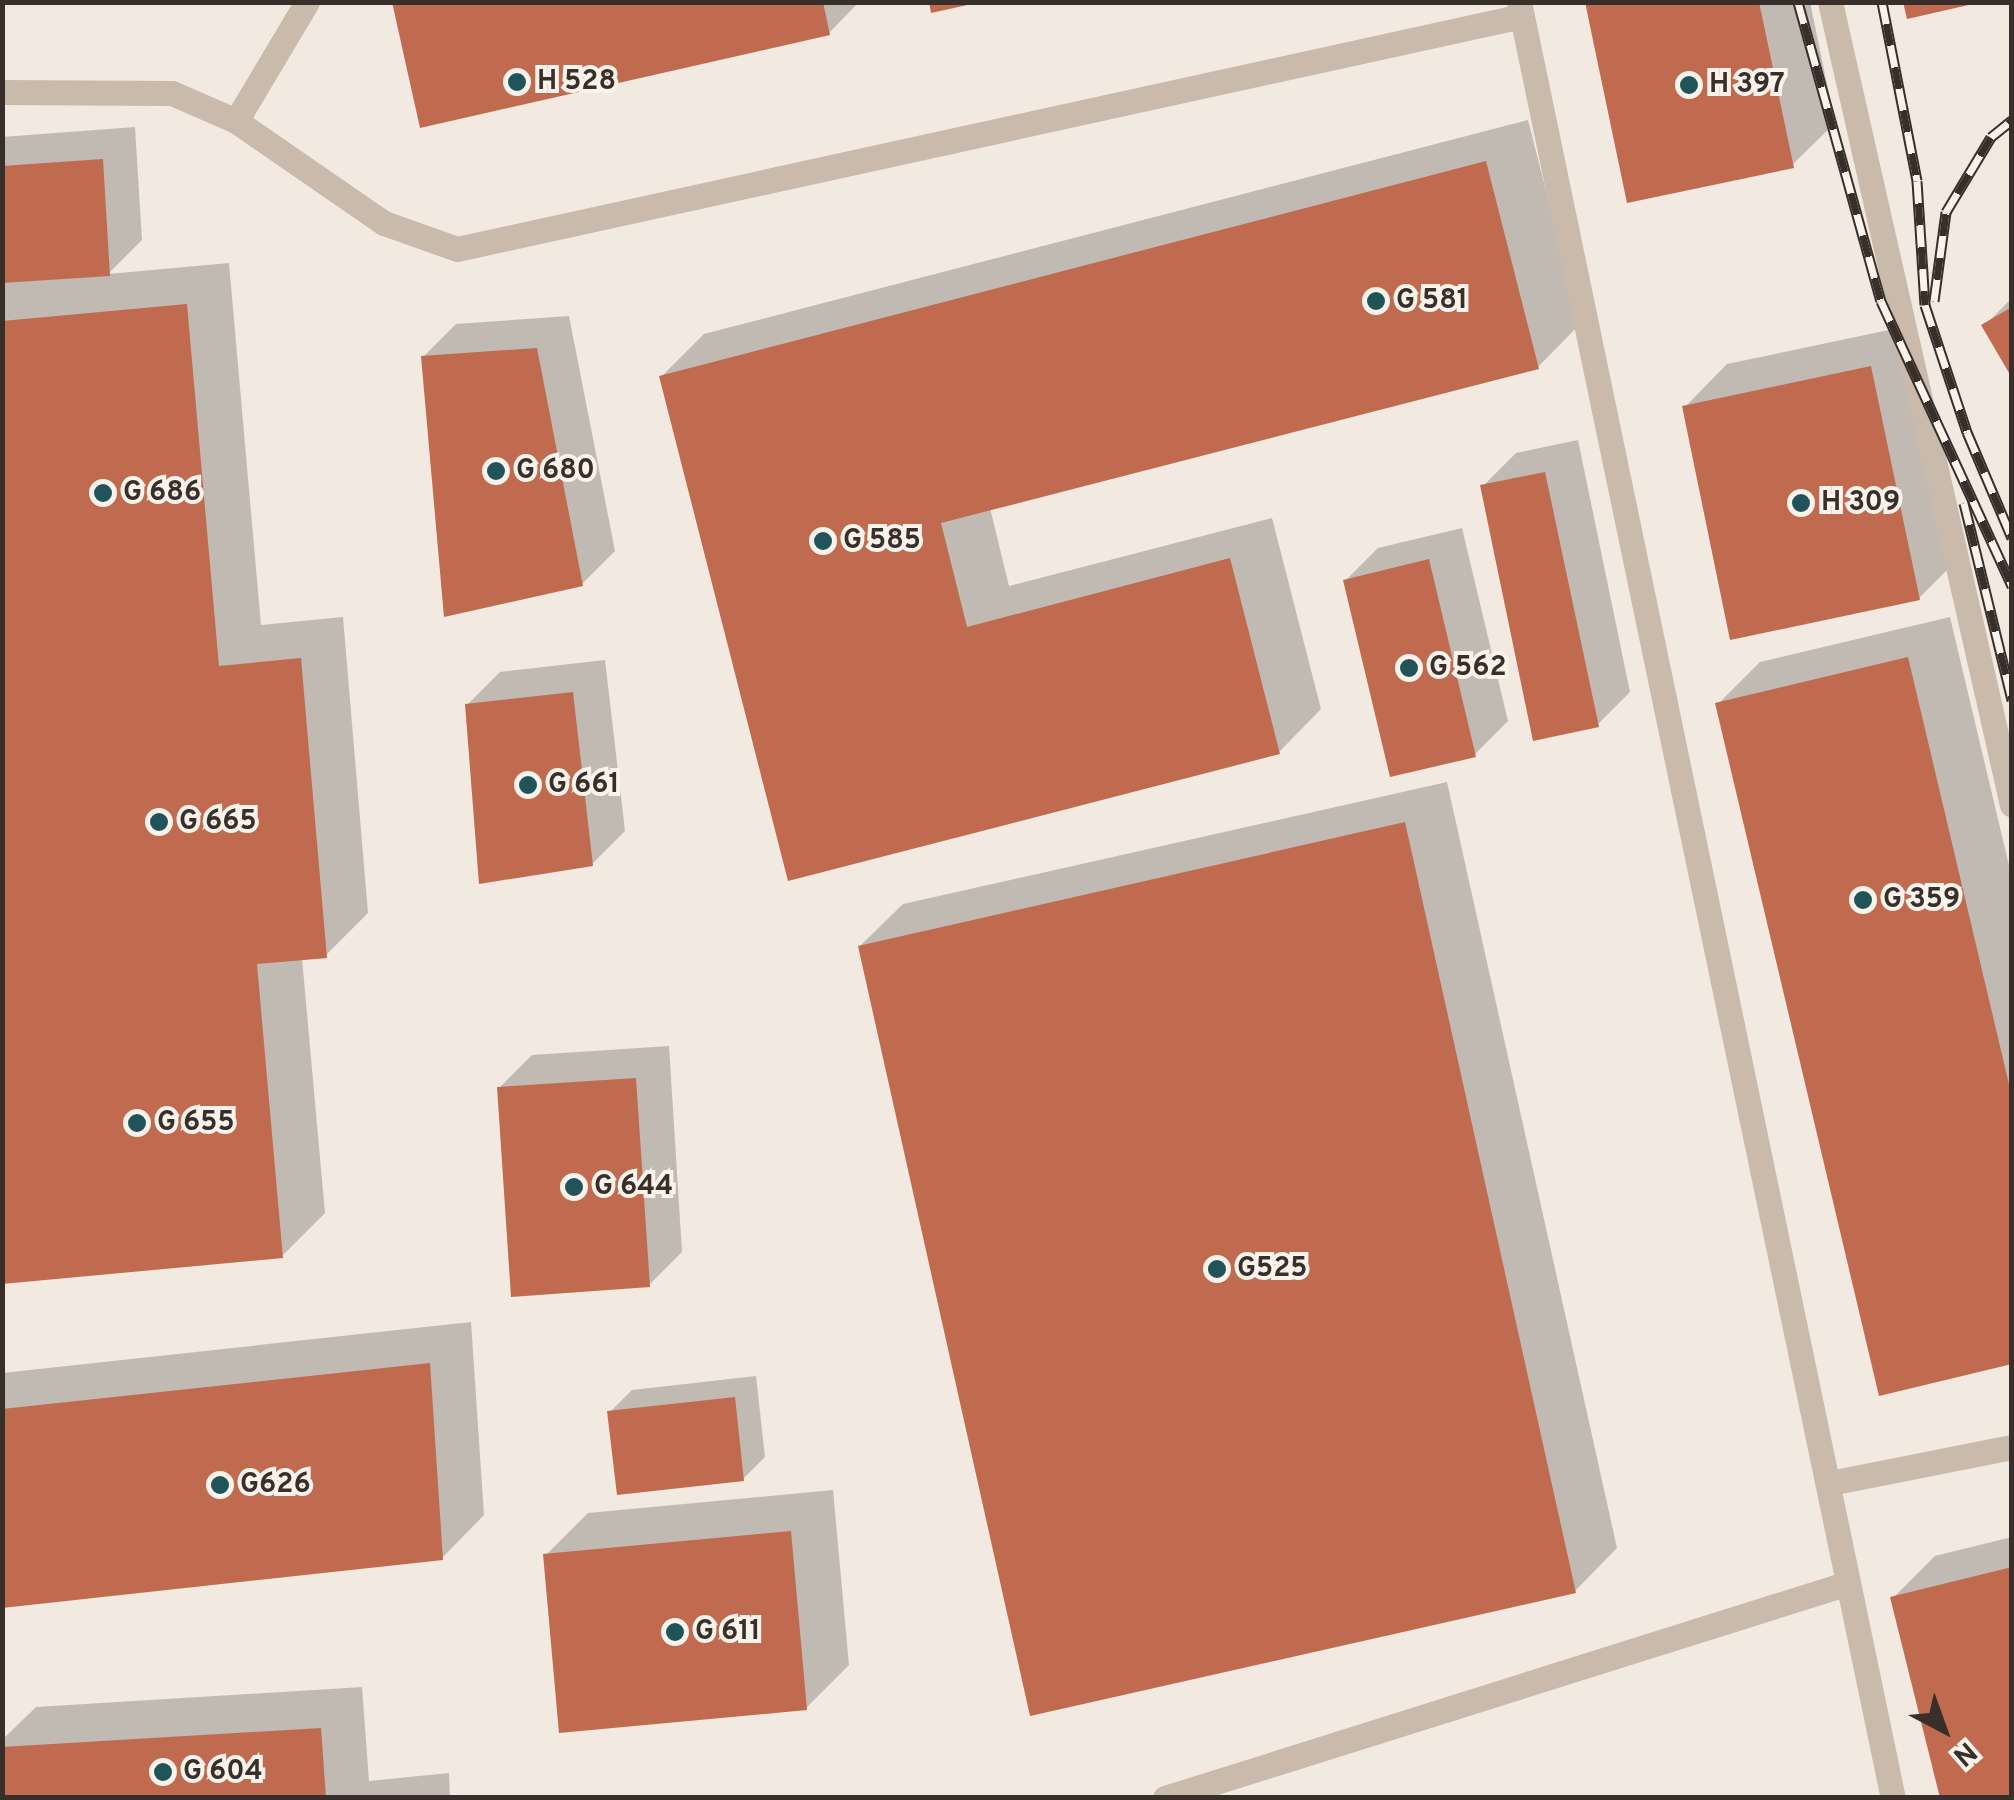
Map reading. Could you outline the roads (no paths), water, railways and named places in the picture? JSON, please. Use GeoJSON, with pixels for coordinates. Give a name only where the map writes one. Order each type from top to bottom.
{"type":"FeatureCollection","features":[{"type":"Feature","properties":{"kind":"lane"},"geometry":{"type":"LineString","coordinates":[[236,121],[306,2]]}},
{"type":"Feature","properties":{"kind":"lane"},"geometry":{"type":"LineString","coordinates":[[1830,2],[2012,805]]}},
{"type":"Feature","properties":{"kind":"lane"},"geometry":{"type":"LineString","coordinates":[[2,92],[172,93],[236,121],[384,223],[458,249],[1520,9],[1893,1798]]}},
{"type":"Feature","properties":{"kind":"lane"},"geometry":{"type":"LineString","coordinates":[[1830,1484],[2012,1447]]}},
{"type":"Feature","properties":{"kind":"lane"},"geometry":{"type":"LineString","coordinates":[[1165,1798],[1848,1583]]}},
{"type":"Feature","properties":{"kind":"railway"},"geometry":{"type":"LineString","coordinates":[[1798,2],[1881,301],[2012,586]]}},
{"type":"Feature","properties":{"kind":"railway"},"geometry":{"type":"LineString","coordinates":[[1882,2],[1917,181],[1925,305],[1967,432],[2012,538]]}},
{"type":"Feature","properties":{"kind":"railway"},"geometry":{"type":"LineString","coordinates":[[1934,301],[1946,212],[1991,137],[2012,120]]}},
{"type":"Feature","properties":{"kind":"railway"},"geometry":{"type":"LineString","coordinates":[[1964,503],[2012,700]]}},
{"type":"Feature","properties":{"kind":"place","name":"H 528"},"geometry":{"type":"Point","coordinates":[517,82]}},
{"type":"Feature","properties":{"kind":"place","name":"H 397"},"geometry":{"type":"Point","coordinates":[1689,85]}},
{"type":"Feature","properties":{"kind":"place","name":"G 581"},"geometry":{"type":"Point","coordinates":[1376,301]}},
{"type":"Feature","properties":{"kind":"place","name":"G 680"},"geometry":{"type":"Point","coordinates":[496,471]}},
{"type":"Feature","properties":{"kind":"place","name":"G 686"},"geometry":{"type":"Point","coordinates":[103,493]}},
{"type":"Feature","properties":{"kind":"place","name":"H 309"},"geometry":{"type":"Point","coordinates":[1801,503]}},
{"type":"Feature","properties":{"kind":"place","name":"G 585"},"geometry":{"type":"Point","coordinates":[823,541]}},
{"type":"Feature","properties":{"kind":"place","name":"G 562"},"geometry":{"type":"Point","coordinates":[1409,668]}},
{"type":"Feature","properties":{"kind":"place","name":"G 661"},"geometry":{"type":"Point","coordinates":[528,785]}},
{"type":"Feature","properties":{"kind":"place","name":"G 665"},"geometry":{"type":"Point","coordinates":[159,822]}},
{"type":"Feature","properties":{"kind":"place","name":"G 359"},"geometry":{"type":"Point","coordinates":[1863,900]}},
{"type":"Feature","properties":{"kind":"place","name":"G 655"},"geometry":{"type":"Point","coordinates":[137,1123]}},
{"type":"Feature","properties":{"kind":"place","name":"G 644"},"geometry":{"type":"Point","coordinates":[574,1187]}},
{"type":"Feature","properties":{"kind":"place","name":"G525"},"geometry":{"type":"Point","coordinates":[1217,1269]}},
{"type":"Feature","properties":{"kind":"place","name":"G626"},"geometry":{"type":"Point","coordinates":[220,1485]}},
{"type":"Feature","properties":{"kind":"place","name":"G 611"},"geometry":{"type":"Point","coordinates":[675,1632]}},
{"type":"Feature","properties":{"kind":"place","name":"G 604"},"geometry":{"type":"Point","coordinates":[163,1772]}}]}
